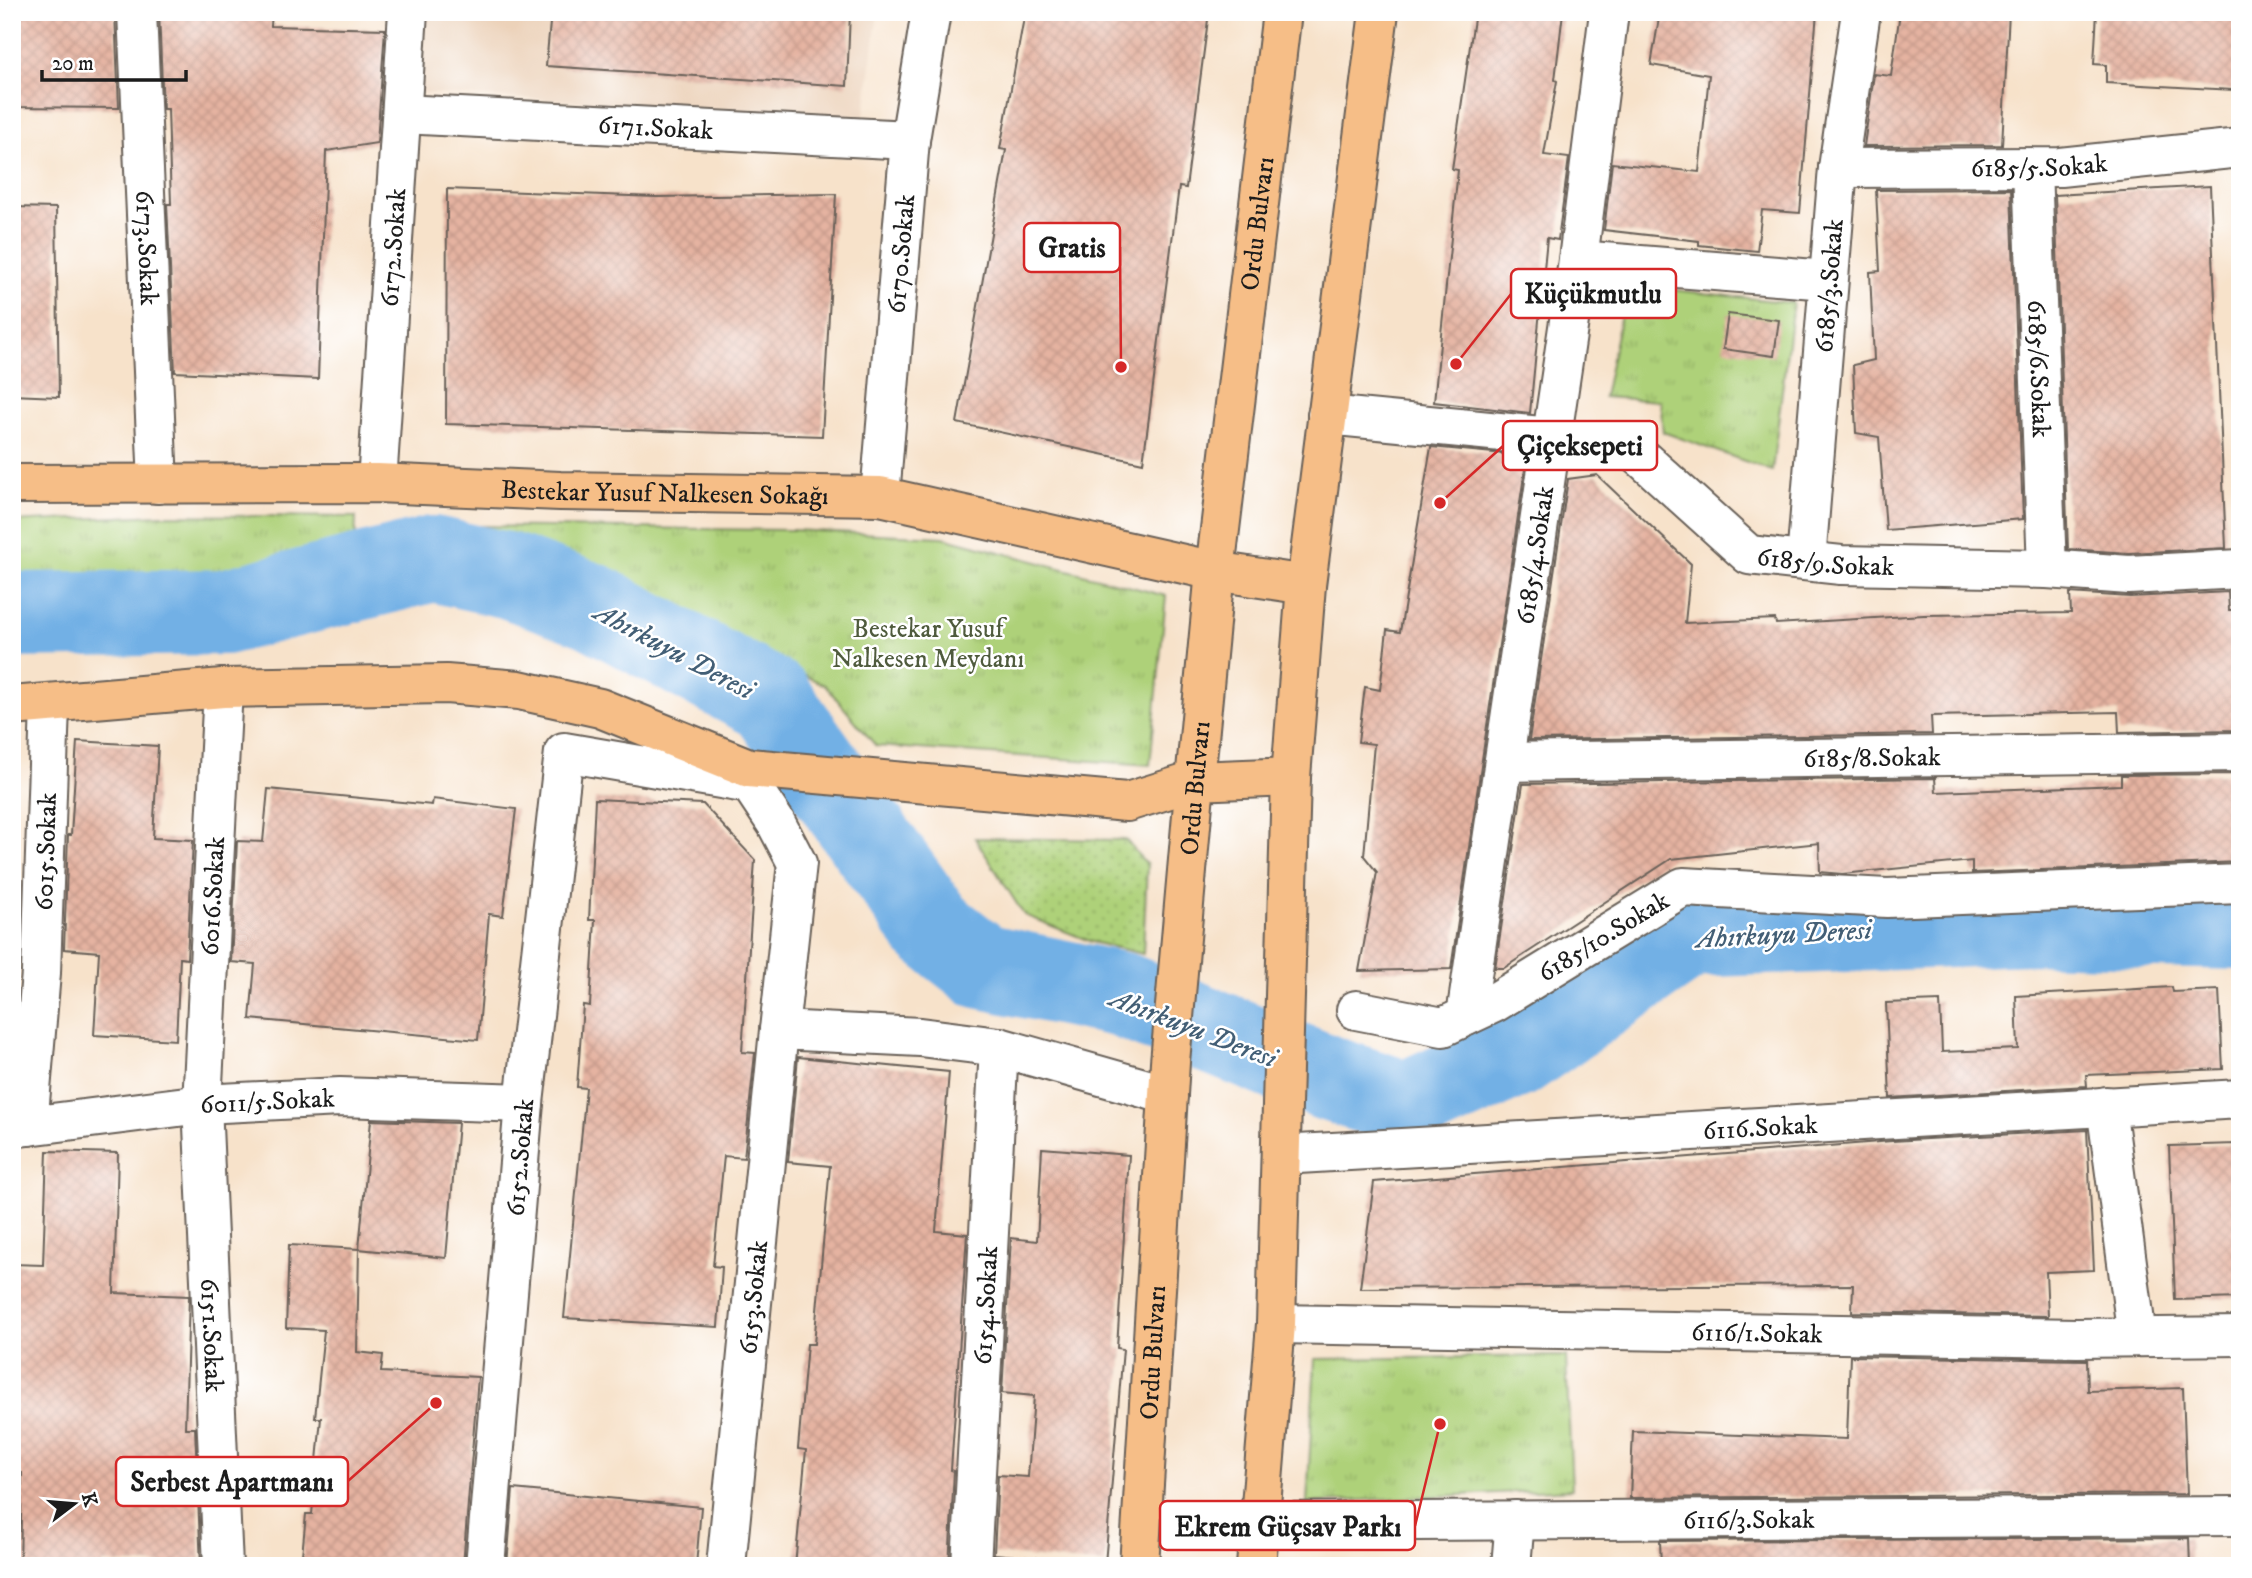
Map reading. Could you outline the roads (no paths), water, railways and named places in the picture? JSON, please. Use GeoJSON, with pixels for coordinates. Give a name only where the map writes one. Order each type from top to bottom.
{"type":"FeatureCollection","features":[{"type":"Feature","properties":{"kind":"main road","name":"Ordu Bulvarı"},"geometry":{"type":"LineString","coordinates":[[1139,1566],[1169,1079],[1195,781],[1215,570],[1282,12]]}},
{"type":"Feature","properties":{"kind":"main road"},"geometry":{"type":"LineString","coordinates":[[1256,1566],[1276,1324],[1291,777],[1306,585],[1379,12]]}},
{"type":"Feature","properties":{"kind":"main road","name":"Bestekar Yusuf Nalkesen Sokağı"},"geometry":{"type":"LineString","coordinates":[[12,484],[377,483],[560,491],[880,496],[1215,570],[1306,585]]}},
{"type":"Feature","properties":{"kind":"main road"},"geometry":{"type":"LineString","coordinates":[[12,706],[50,705],[223,688],[446,684],[519,690],[600,708],[749,768],[1127,802],[1195,781],[1291,777]]}},
{"type":"Feature","properties":{"kind":"street","name":"6173.Sokak"},"geometry":{"type":"LineString","coordinates":[[137,12],[158,484]]}},
{"type":"Feature","properties":{"kind":"street","name":"6172.Sokak"},"geometry":{"type":"LineString","coordinates":[[377,483],[408,12]]}},
{"type":"Feature","properties":{"kind":"street","name":"6170.Sokak"},"geometry":{"type":"LineString","coordinates":[[880,496],[910,140],[931,12]]}},
{"type":"Feature","properties":{"kind":"street","name":"6185/4.Sokak"},"geometry":{"type":"LineString","coordinates":[[1466,1016],[1578,260],[1609,12]]}},
{"type":"Feature","properties":{"kind":"street","name":"6185/3.Sokak"},"geometry":{"type":"LineString","coordinates":[[1807,561],[1827,280],[1838,168],[1861,12]]}},
{"type":"Feature","properties":{"kind":"street","name":"6171.Sokak"},"geometry":{"type":"LineString","coordinates":[[402,114],[910,140]]}},
{"type":"Feature","properties":{"kind":"street","name":"6185/5.Sokak"},"geometry":{"type":"LineString","coordinates":[[1838,168],[2032,168],[2240,148]]}},
{"type":"Feature","properties":{"kind":"street","name":"6185/6.Sokak"},"geometry":{"type":"LineString","coordinates":[[2032,168],[2047,569]]}},
{"type":"Feature","properties":{"kind":"street"},"geometry":{"type":"LineString","coordinates":[[1578,260],[1827,280]]}},
{"type":"Feature","properties":{"kind":"street","name":"6185/9.Sokak"},"geometry":{"type":"LineString","coordinates":[[1327,415],[1552,438],[1635,452],[1749,555],[1841,565],[2047,569],[2129,575],[2240,569]]}},
{"type":"Feature","properties":{"kind":"street","name":"6016.Sokak"},"geometry":{"type":"LineString","coordinates":[[202,1104],[223,688]]}},
{"type":"Feature","properties":{"kind":"street","name":"6015.Sokak"},"geometry":{"type":"LineString","coordinates":[[20,1127],[41,973],[50,705]]}},
{"type":"Feature","properties":{"kind":"street","name":"6153.Sokak"},"geometry":{"type":"LineString","coordinates":[[564,752],[750,785],[776,823],[797,863],[726,1566]]}},
{"type":"Feature","properties":{"kind":"street","name":"6152.Sokak"},"geometry":{"type":"LineString","coordinates":[[485,1566],[524,1102],[564,752]]}},
{"type":"Feature","properties":{"kind":"street","name":"6185/8.Sokak"},"geometry":{"type":"LineString","coordinates":[[1504,762],[2240,752]]}},
{"type":"Feature","properties":{"kind":"street","name":"6185/10.Sokak"},"geometry":{"type":"LineString","coordinates":[[1356,1010],[1443,1027],[1494,1003],[1683,887],[1887,898],[2240,884]]}},
{"type":"Feature","properties":{"kind":"street"},"geometry":{"type":"LineString","coordinates":[[779,1030],[920,1037],[999,1047],[1169,1079]]}},
{"type":"Feature","properties":{"kind":"street","name":"6154.Sokak"},"geometry":{"type":"LineString","coordinates":[[971,1566],[999,1047]]}},
{"type":"Feature","properties":{"kind":"street","name":"6011/5.Sokak"},"geometry":{"type":"LineString","coordinates":[[20,1127],[202,1104],[340,1097],[524,1102]]}},
{"type":"Feature","properties":{"kind":"street","name":"6116.Sokak"},"geometry":{"type":"LineString","coordinates":[[1281,1155],[2240,1098]]}},
{"type":"Feature","properties":{"kind":"street","name":"6151.Sokak"},"geometry":{"type":"LineString","coordinates":[[202,1104],[223,1566]]}},
{"type":"Feature","properties":{"kind":"street"},"geometry":{"type":"LineString","coordinates":[[2106,1106],[2137,1337]]}},
{"type":"Feature","properties":{"kind":"street","name":"6116/1.Sokak"},"geometry":{"type":"LineString","coordinates":[[1276,1324],[2137,1337],[2240,1336]]}},
{"type":"Feature","properties":{"kind":"street","name":"6116/3.Sokak"},"geometry":{"type":"LineString","coordinates":[[1259,1522],[2240,1516]]}},
{"type":"Feature","properties":{"kind":"street"},"geometry":{"type":"LineString","coordinates":[[1511,1566],[1515,1520]]}},
{"type":"Feature","properties":{"kind":"waterway","name":"Ahırkuyu Deresi"},"geometry":{"type":"LineString","coordinates":[[12,615],[224,612],[433,559],[510,576],[593,606],[770,700],[933,928],[982,966],[1122,995],[1330,1079],[1406,1104],[1516,1055],[1690,935],[2029,922],[2240,927]]}},
{"type":"Feature","properties":{"kind":"place","name":"Küçükmutlu"},"geometry":{"type":"Point","coordinates":[1456,364]}},
{"type":"Feature","properties":{"kind":"place","name":"Gratis"},"geometry":{"type":"Point","coordinates":[1121,367]}},
{"type":"Feature","properties":{"kind":"place","name":"Çiçeksepeti"},"geometry":{"type":"Point","coordinates":[1440,503]}},
{"type":"Feature","properties":{"kind":"place","name":"Serbest Apartmanı"},"geometry":{"type":"Point","coordinates":[436,1403]}},
{"type":"Feature","properties":{"kind":"place","name":"Ekrem Güçsav Parkı"},"geometry":{"type":"Point","coordinates":[1440,1424]}},
{"type":"Feature","properties":{"kind":"park label","name":"Bestekar Yusuf Nalkesen Meydanı"},"geometry":{"type":"Point","coordinates":[928,643]}}]}
